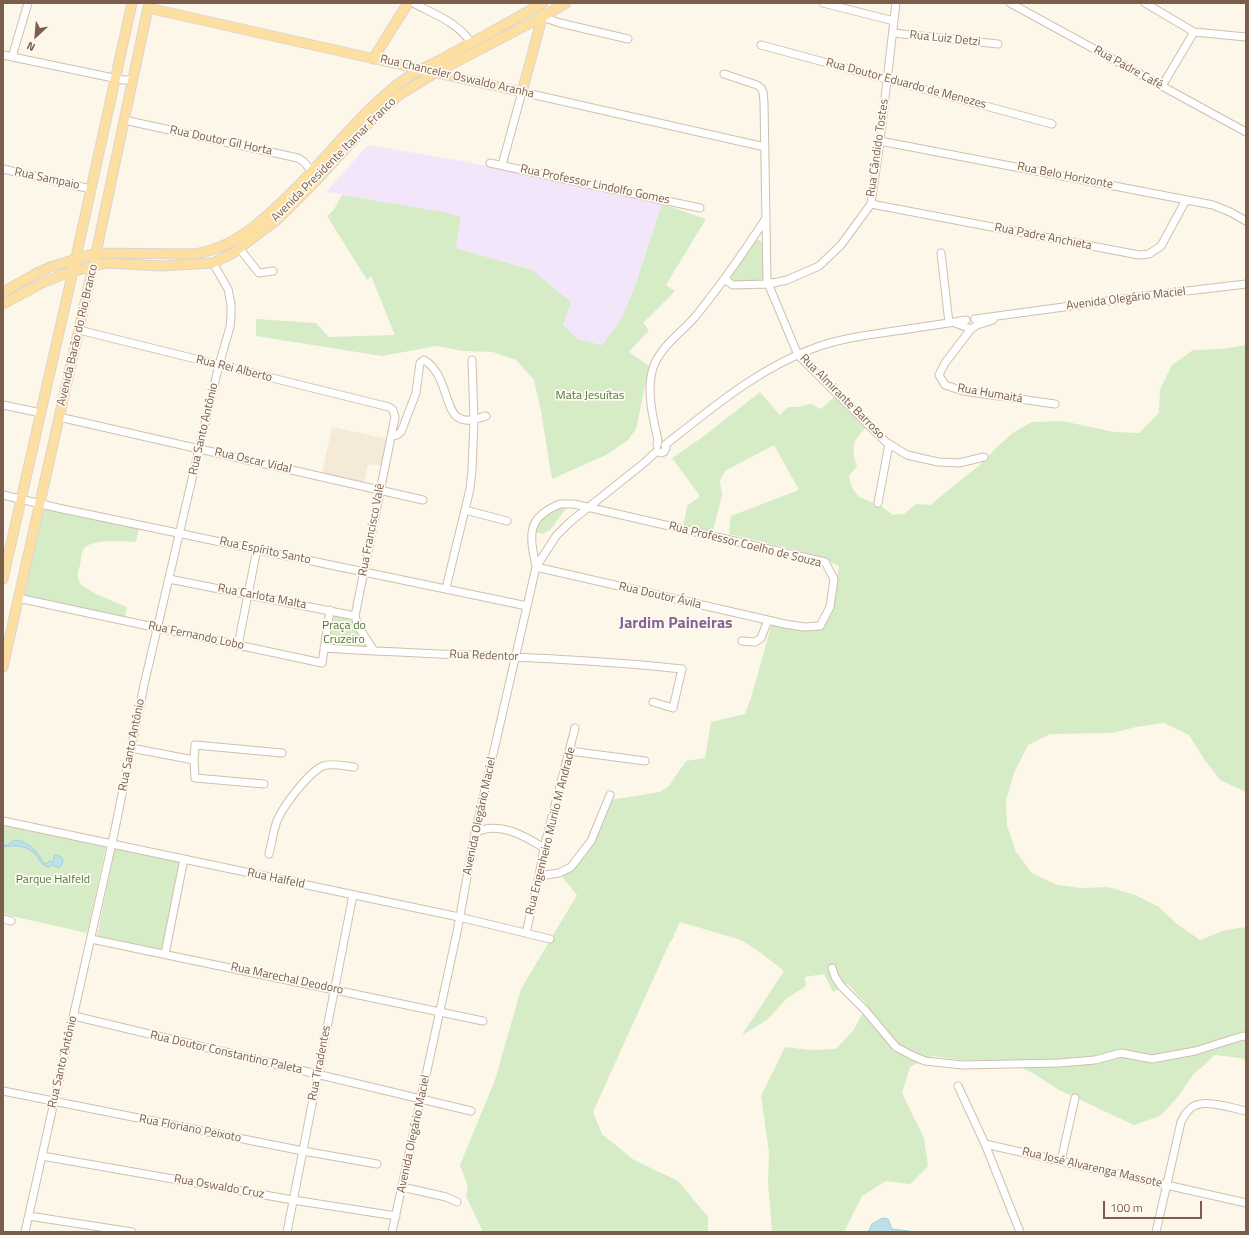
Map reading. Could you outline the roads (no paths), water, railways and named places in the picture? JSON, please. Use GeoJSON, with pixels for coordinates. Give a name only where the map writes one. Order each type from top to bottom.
{"type":"FeatureCollection","features":[{"type":"Feature","properties":{"kind":"main road","name":"Avenida Barão do Rio Branco"},"geometry":{"type":"LineString","coordinates":[[3,575],[76,259],[132,3]]}},
{"type":"Feature","properties":{"kind":"main road"},"geometry":{"type":"LineString","coordinates":[[373,59],[408,3]]}},
{"type":"Feature","properties":{"kind":"main road","name":"Avenida Presidente Itamar Franco"},"geometry":{"type":"LineString","coordinates":[[3,292],[40,272],[96,253],[202,253],[226,244],[256,226],[271,214],[382,97],[404,80],[471,43],[553,5]]}},
{"type":"Feature","properties":{"kind":"main road","name":"Avenida Presidente Itamar Franco"},"geometry":{"type":"LineString","coordinates":[[3,304],[42,283],[57,277],[107,263],[162,266],[213,263],[239,248],[278,218],[385,107],[399,95],[435,73],[542,17],[553,5]]}},
{"type":"Feature","properties":{"kind":"main road","name":"Avenida Barão do Rio Branco"},"geometry":{"type":"LineString","coordinates":[[3,667],[5,649],[94,266],[148,6]]}},
{"type":"Feature","properties":{"kind":"main road","name":"Rua Chanceler Oswaldo Aranha"},"geometry":{"type":"LineString","coordinates":[[148,6],[373,59],[522,92]]}},
{"type":"Feature","properties":{"kind":"main road"},"geometry":{"type":"LineString","coordinates":[[522,92],[542,17]]}},
{"type":"Feature","properties":{"kind":"main road"},"geometry":{"type":"LineString","coordinates":[[213,263],[216,256],[251,232],[256,226]]}},
{"type":"Feature","properties":{"kind":"main road"},"geometry":{"type":"LineString","coordinates":[[57,277],[70,284]]}},
{"type":"Feature","properties":{"kind":"street"},"geometry":{"type":"LineString","coordinates":[[12,57],[28,3]]}},
{"type":"Feature","properties":{"kind":"street"},"geometry":{"type":"LineString","coordinates":[[413,3],[452,24],[465,34],[471,43]]}},
{"type":"Feature","properties":{"kind":"street"},"geometry":{"type":"LineString","coordinates":[[822,3],[894,21]]}},
{"type":"Feature","properties":{"kind":"street","name":"Rua Cândido Tostes"},"geometry":{"type":"LineString","coordinates":[[726,277],[728,282],[733,285],[773,284],[800,276],[819,266],[841,246],[871,204],[888,79],[896,3]]}},
{"type":"Feature","properties":{"kind":"street","name":"Rua Padre Café"},"geometry":{"type":"LineString","coordinates":[[1010,3],[1246,132]]}},
{"type":"Feature","properties":{"kind":"street"},"geometry":{"type":"LineString","coordinates":[[1145,3],[1194,32],[1246,37]]}},
{"type":"Feature","properties":{"kind":"street"},"geometry":{"type":"LineString","coordinates":[[553,5],[556,18],[560,23]]}},
{"type":"Feature","properties":{"kind":"street"},"geometry":{"type":"LineString","coordinates":[[542,17],[560,23],[628,39]]}},
{"type":"Feature","properties":{"kind":"street"},"geometry":{"type":"LineString","coordinates":[[1162,86],[1194,32]]}},
{"type":"Feature","properties":{"kind":"street","name":"Rua Luiz Detzi"},"geometry":{"type":"LineString","coordinates":[[893,33],[998,44]]}},
{"type":"Feature","properties":{"kind":"street","name":"Rua Doutor Eduardo de Menezes"},"geometry":{"type":"LineString","coordinates":[[761,44],[1052,124]]}},
{"type":"Feature","properties":{"kind":"street"},"geometry":{"type":"LineString","coordinates":[[3,55],[115,79],[128,80],[133,77]]}},
{"type":"Feature","properties":{"kind":"street","name":"Rua Almirante Barroso"},"geometry":{"type":"LineString","coordinates":[[724,74],[756,85],[761,88],[763,92],[767,283],[798,355],[889,444],[907,455],[938,462],[959,463],[984,457]]}},
{"type":"Feature","properties":{"kind":"street"},"geometry":{"type":"LineString","coordinates":[[502,165],[522,92]]}},
{"type":"Feature","properties":{"kind":"street","name":"Rua Chanceler Oswaldo Aranha"},"geometry":{"type":"LineString","coordinates":[[522,92],[765,147]]}},
{"type":"Feature","properties":{"kind":"street","name":"Rua Doutor Gil Horta"},"geometry":{"type":"LineString","coordinates":[[124,120],[298,158],[304,162],[312,172]]}},
{"type":"Feature","properties":{"kind":"street","name":"Rua Belo Horizonte"},"geometry":{"type":"LineString","coordinates":[[880,141],[1213,205],[1246,220]]}},
{"type":"Feature","properties":{"kind":"street","name":"Rua Professor Lindolfo Gomes"},"geometry":{"type":"LineString","coordinates":[[490,163],[700,208]]}},
{"type":"Feature","properties":{"kind":"street","name":"Rua Sampaio"},"geometry":{"type":"LineString","coordinates":[[3,169],[91,188]]}},
{"type":"Feature","properties":{"kind":"street","name":"Rua Padre Anchieta"},"geometry":{"type":"LineString","coordinates":[[871,204],[1139,255],[1149,254],[1161,246],[1167,238],[1186,200]]}},
{"type":"Feature","properties":{"kind":"street"},"geometry":{"type":"LineString","coordinates":[[657,448],[658,440],[652,410],[650,386],[654,367],[662,352],[694,318],[726,277],[766,218]]}},
{"type":"Feature","properties":{"kind":"street"},"geometry":{"type":"LineString","coordinates":[[753,238],[761,237],[766,242]]}},
{"type":"Feature","properties":{"kind":"street"},"geometry":{"type":"LineString","coordinates":[[239,248],[259,274],[272,271]]}},
{"type":"Feature","properties":{"kind":"street"},"geometry":{"type":"LineString","coordinates":[[657,448],[661,443],[665,445],[762,373],[798,355],[817,347],[849,338],[952,323],[941,253]]}},
{"type":"Feature","properties":{"kind":"street","name":"Rua Santo Antônio"},"geometry":{"type":"LineString","coordinates":[[26,1232],[112,844],[144,684],[219,365],[230,327],[232,316],[228,289],[213,263]]}},
{"type":"Feature","properties":{"kind":"street","name":"Avenida Olegário Maciel"},"geometry":{"type":"LineString","coordinates":[[952,323],[971,324],[1006,315],[1246,284]]}},
{"type":"Feature","properties":{"kind":"street","name":"Rua Humaitá"},"geometry":{"type":"LineString","coordinates":[[971,324],[945,363],[939,375],[945,385],[964,391],[1055,404]]}},
{"type":"Feature","properties":{"kind":"street","name":"Rua Rei Alberto"},"geometry":{"type":"LineString","coordinates":[[79,330],[389,407]]}},
{"type":"Feature","properties":{"kind":"street"},"geometry":{"type":"LineString","coordinates":[[391,436],[397,435],[401,432],[416,394],[420,363],[424,360],[432,366],[438,374],[452,412],[458,418],[474,420],[486,416]]}},
{"type":"Feature","properties":{"kind":"street"},"geometry":{"type":"LineString","coordinates":[[446,588],[470,489],[474,420],[472,360]]}},
{"type":"Feature","properties":{"kind":"street"},"geometry":{"type":"LineString","coordinates":[[3,404],[41,413]]}},
{"type":"Feature","properties":{"kind":"street","name":"Rua Francisco Valê"},"geometry":{"type":"LineString","coordinates":[[355,616],[379,490],[395,417],[393,410],[389,407]]}},
{"type":"Feature","properties":{"kind":"street","name":"Rua Oscar Vidal"},"geometry":{"type":"LineString","coordinates":[[59,417],[423,500]]}},
{"type":"Feature","properties":{"kind":"street"},"geometry":{"type":"LineString","coordinates":[[878,503],[889,444]]}},
{"type":"Feature","properties":{"kind":"street","name":"Avenida Olegário Maciel"},"geometry":{"type":"LineString","coordinates":[[392,1232],[440,1012],[475,833],[536,567],[556,536],[570,522],[644,463],[657,448]]}},
{"type":"Feature","properties":{"kind":"street","name":"Rua Espírito Santo"},"geometry":{"type":"LineString","coordinates":[[3,495],[39,504],[527,606]]}},
{"type":"Feature","properties":{"kind":"street"},"geometry":{"type":"LineString","coordinates":[[536,567],[530,540],[532,528],[538,517],[547,509],[560,504],[574,504],[589,507]]}},
{"type":"Feature","properties":{"kind":"street","name":"Rua Professor Coelho de Souza"},"geometry":{"type":"LineString","coordinates":[[589,507],[825,562],[834,579],[830,607],[820,626],[804,627],[785,624]]}},
{"type":"Feature","properties":{"kind":"street"},"geometry":{"type":"LineString","coordinates":[[465,510],[507,521]]}},
{"type":"Feature","properties":{"kind":"street"},"geometry":{"type":"LineString","coordinates":[[238,645],[257,549]]}},
{"type":"Feature","properties":{"kind":"street","name":"Rua Doutor Ávila"},"geometry":{"type":"LineString","coordinates":[[536,567],[785,624]]}},
{"type":"Feature","properties":{"kind":"street","name":"Rua Carlota Malta"},"geometry":{"type":"LineString","coordinates":[[169,579],[355,616]]}},
{"type":"Feature","properties":{"kind":"street","name":"Rua Fernando Lobo"},"geometry":{"type":"LineString","coordinates":[[18,598],[322,662],[330,610]]}},
{"type":"Feature","properties":{"kind":"street"},"geometry":{"type":"LineString","coordinates":[[355,616],[358,626],[374,651]]}},
{"type":"Feature","properties":{"kind":"street"},"geometry":{"type":"LineString","coordinates":[[742,641],[755,642],[761,638],[768,620]]}},
{"type":"Feature","properties":{"kind":"street","name":"Rua Redentor"},"geometry":{"type":"LineString","coordinates":[[324,648],[645,664],[682,668],[673,708],[653,702]]}},
{"type":"Feature","properties":{"kind":"street","name":"Rua Engenheiro Murilo M Andrade"},"geometry":{"type":"LineString","coordinates":[[526,933],[544,848],[575,728]]}},
{"type":"Feature","properties":{"kind":"street"},"geometry":{"type":"LineString","coordinates":[[264,784],[195,778],[194,746],[282,753]]}},
{"type":"Feature","properties":{"kind":"street"},"geometry":{"type":"LineString","coordinates":[[131,748],[194,760]]}},
{"type":"Feature","properties":{"kind":"street"},"geometry":{"type":"LineString","coordinates":[[570,751],[645,761]]}},
{"type":"Feature","properties":{"kind":"street"},"geometry":{"type":"LineString","coordinates":[[269,854],[278,820],[290,800],[312,773],[324,766],[339,765],[354,767]]}},
{"type":"Feature","properties":{"kind":"street"},"geometry":{"type":"LineString","coordinates":[[539,876],[559,873],[571,867],[591,840],[610,795]]}},
{"type":"Feature","properties":{"kind":"street","name":"Rua Halfeld"},"geometry":{"type":"LineString","coordinates":[[3,821],[459,917],[550,939]]}},
{"type":"Feature","properties":{"kind":"street"},"geometry":{"type":"LineString","coordinates":[[475,833],[482,829],[493,828],[507,830],[528,838],[544,848]]}},
{"type":"Feature","properties":{"kind":"street"},"geometry":{"type":"LineString","coordinates":[[165,954],[184,859]]}},
{"type":"Feature","properties":{"kind":"street","name":"Rua Tiradentes"},"geometry":{"type":"LineString","coordinates":[[287,1232],[352,895]]}},
{"type":"Feature","properties":{"kind":"street"},"geometry":{"type":"LineString","coordinates":[[3,919],[11,921]]}},
{"type":"Feature","properties":{"kind":"street","name":"Rua Marechal Deodoro"},"geometry":{"type":"LineString","coordinates":[[91,938],[483,1021]]}},
{"type":"Feature","properties":{"kind":"street"},"geometry":{"type":"LineString","coordinates":[[832,968],[841,986],[865,1010],[896,1047],[925,1061],[962,1065],[1059,1063],[1095,1060],[1121,1053],[1152,1059],[1195,1051],[1243,1036],[1246,1037]]}},
{"type":"Feature","properties":{"kind":"street","name":"Rua Doutor Constantino Paleta"},"geometry":{"type":"LineString","coordinates":[[74,1016],[471,1112]]}},
{"type":"Feature","properties":{"kind":"street"},"geometry":{"type":"LineString","coordinates":[[958,1086],[985,1144],[1020,1232]]}},
{"type":"Feature","properties":{"kind":"street","name":"Rua Floriano Peixoto"},"geometry":{"type":"LineString","coordinates":[[3,1091],[303,1151],[377,1164]]}},
{"type":"Feature","properties":{"kind":"street"},"geometry":{"type":"LineString","coordinates":[[1061,1161],[1075,1098]]}},
{"type":"Feature","properties":{"kind":"street"},"geometry":{"type":"LineString","coordinates":[[1156,1232],[1168,1185],[1181,1122],[1188,1109],[1198,1104],[1209,1103],[1246,1111]]}},
{"type":"Feature","properties":{"kind":"street","name":"Rua José Alvarenga Massote"},"geometry":{"type":"LineString","coordinates":[[985,1144],[1246,1203]]}},
{"type":"Feature","properties":{"kind":"street","name":"Rua Oswaldo Cruz"},"geometry":{"type":"LineString","coordinates":[[42,1156],[294,1200],[396,1216]]}},
{"type":"Feature","properties":{"kind":"street"},"geometry":{"type":"LineString","coordinates":[[402,1187],[446,1197],[457,1202]]}},
{"type":"Feature","properties":{"kind":"street"},"geometry":{"type":"LineString","coordinates":[[29,1216],[132,1232]]}},
{"type":"Feature","properties":{"kind":"water"},"geometry":{"type":"Polygon","coordinates":[[[15,840],[24,842],[28,845],[46,864],[49,861],[53,862],[54,856],[58,855],[63,859],[62,865],[59,868],[53,864],[50,867],[45,866],[29,849],[17,846],[3,847],[3,845],[7,845],[15,840]]]}},
{"type":"Feature","properties":{"kind":"water"},"geometry":{"type":"Polygon","coordinates":[[[883,1218],[888,1219],[892,1229],[916,1232],[868,1232],[872,1224],[883,1218]]]}},
{"type":"Feature","properties":{"kind":"district","name":"Jardim Paineiras"},"geometry":{"type":"Point","coordinates":[676,624]}},
{"type":"Feature","properties":{"kind":"park label","name":"Mata Jesuítas"},"geometry":{"type":"Point","coordinates":[590,396]}},
{"type":"Feature","properties":{"kind":"park label","name":"Praça do Cruzeiro"},"geometry":{"type":"Point","coordinates":[344,633]}},
{"type":"Feature","properties":{"kind":"park label","name":"Parque Halfeld"},"geometry":{"type":"Point","coordinates":[53,880]}}]}
